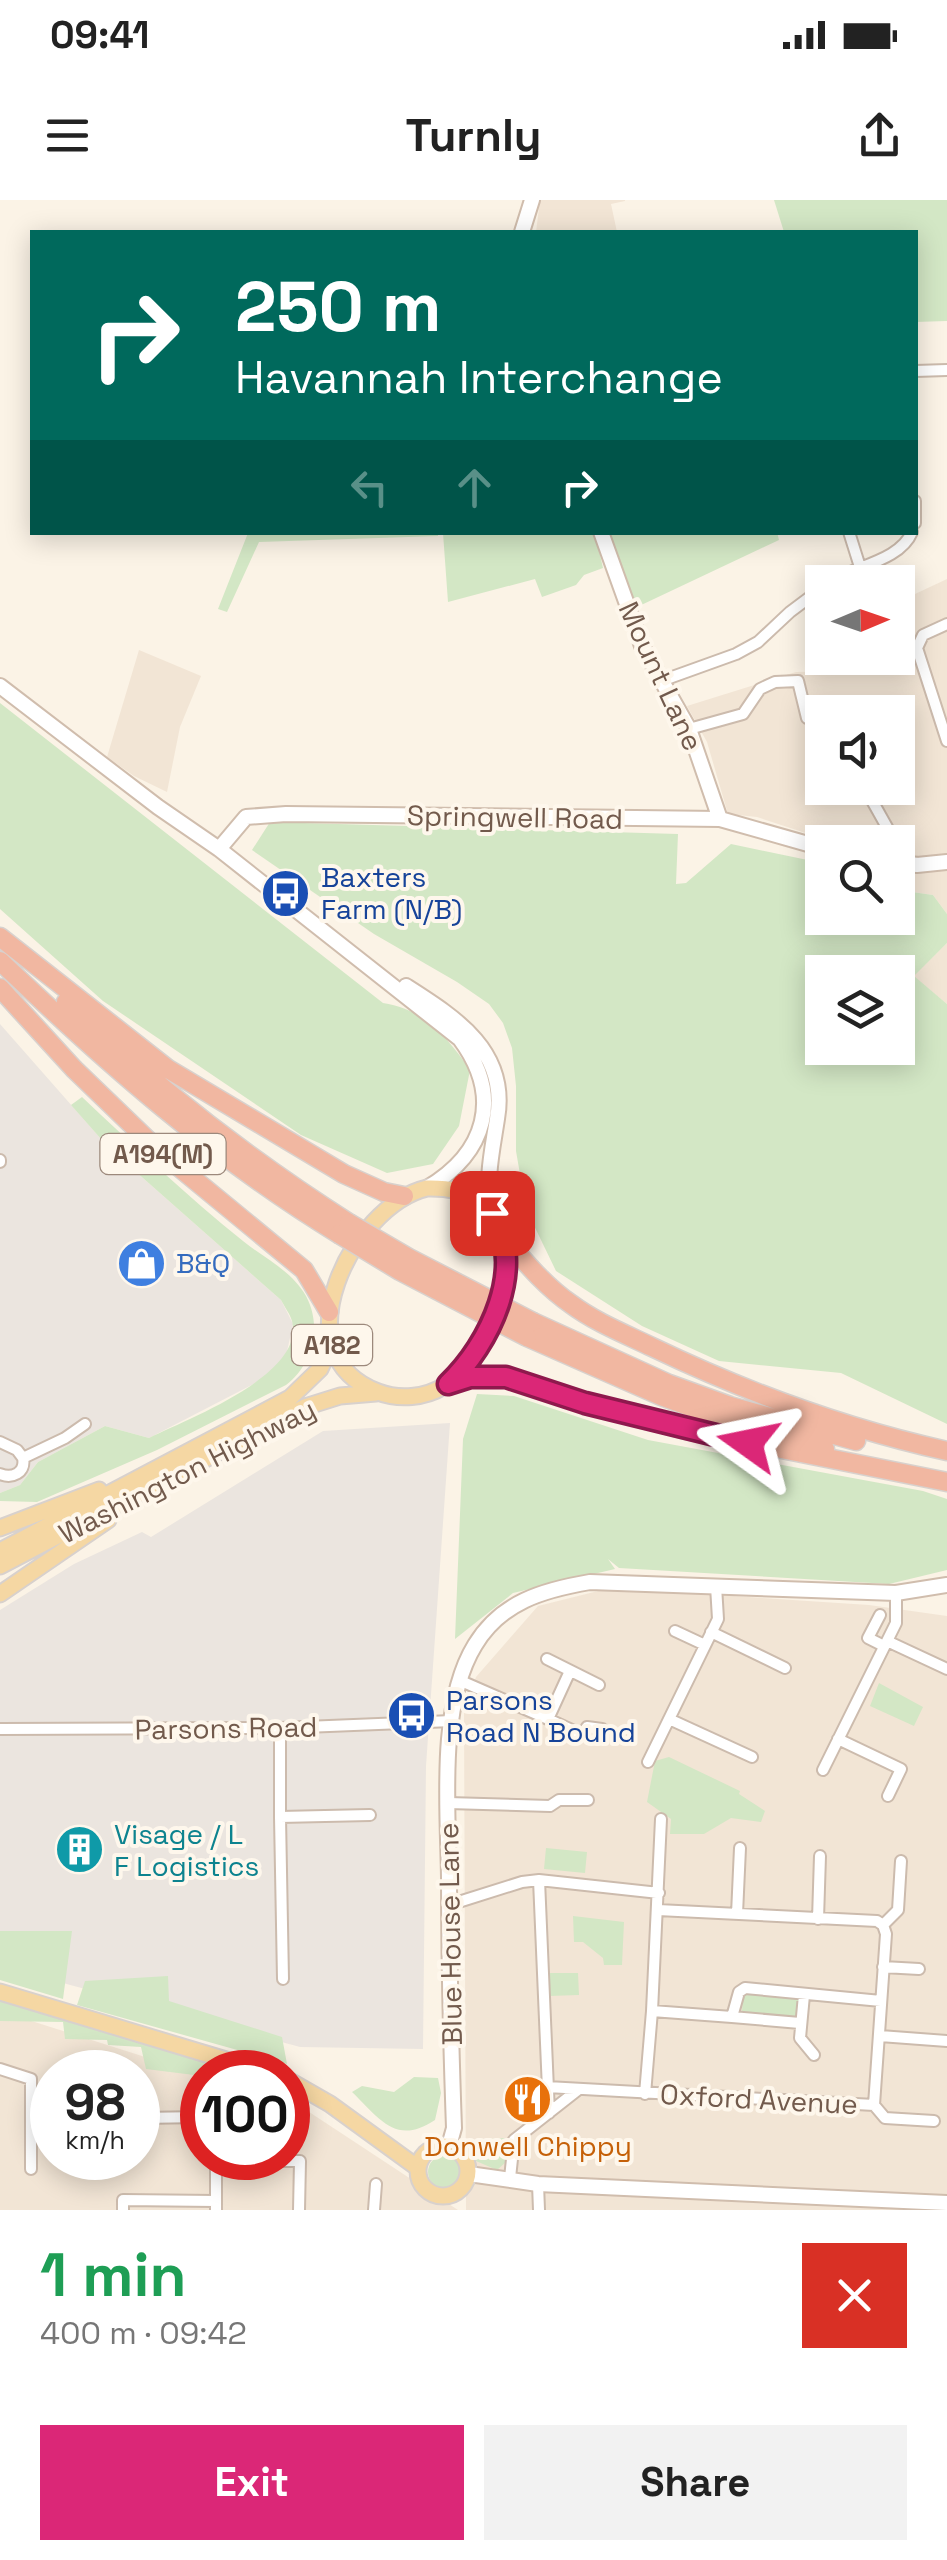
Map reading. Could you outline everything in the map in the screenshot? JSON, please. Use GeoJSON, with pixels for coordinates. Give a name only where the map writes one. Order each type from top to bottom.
{"type":"FeatureCollection","features":[{"type":"Feature","properties":{"kind":"highway","name":"A194(M)"},"geometry":{"type":"LineString","coordinates":[[0,938],[168,1069],[366,1186],[404,1196]]}},
{"type":"Feature","properties":{"kind":"highway","name":"A194(M)"},"geometry":{"type":"LineString","coordinates":[[0,938],[94,1030],[174,1099],[344,1228]]}},
{"type":"Feature","properties":{"kind":"highway","name":"A194(M)"},"geometry":{"type":"LineString","coordinates":[[0,961],[85,1043],[164,1110],[248,1174],[344,1228],[455,1283],[530,1330],[660,1396],[726,1420],[947,1481]]}},
{"type":"Feature","properties":{"kind":"highway","name":"A194(M)"},"geometry":{"type":"LineString","coordinates":[[0,988],[74,1069],[157,1149],[304,1270],[329,1312]]}},
{"type":"Feature","properties":{"kind":"highway"},"geometry":{"type":"LineString","coordinates":[[506,1240],[553,1291],[574,1307],[690,1365],[803,1412],[880,1436],[947,1451]]}},
{"type":"Feature","properties":{"kind":"highway","name":"A194(M)"},"geometry":{"type":"LineString","coordinates":[[530,1330],[730,1406],[894,1451],[947,1460]]}},
{"type":"Feature","properties":{"kind":"highway","name":"A194(M)"},"geometry":{"type":"LineString","coordinates":[[448,1384],[470,1377],[506,1377],[686,1430],[947,1481]]}},
{"type":"Feature","properties":{"kind":"main road","name":"A182"},"geometry":{"type":"LineString","coordinates":[[427,1188],[404,1196],[358,1244],[334,1290],[329,1312],[332,1343],[355,1379],[380,1393],[408,1397],[448,1384]]}},
{"type":"Feature","properties":{"kind":"main road"},"geometry":{"type":"LineString","coordinates":[[427,1188],[463,1192],[492,1213],[506,1240],[506,1270],[492,1316],[465,1367],[448,1384]]}},
{"type":"Feature","properties":{"kind":"main road","name":"Washington Highway"},"geometry":{"type":"LineString","coordinates":[[0,1566],[290,1398],[320,1370],[332,1343]]}},
{"type":"Feature","properties":{"kind":"main road","name":"Washington Highway"},"geometry":{"type":"LineString","coordinates":[[0,1552],[305,1407],[340,1396],[380,1393]]}},
{"type":"Feature","properties":{"kind":"main road"},"geometry":{"type":"LineString","coordinates":[[0,1528],[163,1474]]}},
{"type":"Feature","properties":{"kind":"main road"},"geometry":{"type":"LineString","coordinates":[[0,1594],[163,1474]]}},
{"type":"Feature","properties":{"kind":"main road"},"geometry":{"type":"LineString","coordinates":[[0,1992],[180,2051]]}},
{"type":"Feature","properties":{"kind":"main road"},"geometry":{"type":"LineString","coordinates":[[310,2093],[418,2168]]}},
{"type":"Feature","properties":{"kind":"main road"},"geometry":{"type":"LineString","coordinates":[[428,2191],[455,2202],[466,2183],[466,2160],[449,2146],[426,2152],[418,2168],[433,2210]]}},
{"type":"Feature","properties":{"kind":"street"},"geometry":{"type":"LineString","coordinates":[[523,230],[532,200]]}},
{"type":"Feature","properties":{"kind":"street"},"geometry":{"type":"LineString","coordinates":[[918,371],[947,370]]}},
{"type":"Feature","properties":{"kind":"street","name":"Mount Lane"},"geometry":{"type":"LineString","coordinates":[[601,535],[635,630],[688,730],[720,819]]}},
{"type":"Feature","properties":{"kind":"street"},"geometry":{"type":"LineString","coordinates":[[850,535],[859,565]]}},
{"type":"Feature","properties":{"kind":"street"},"geometry":{"type":"LineString","coordinates":[[865,565],[893,553],[911,535]]}},
{"type":"Feature","properties":{"kind":"street"},"geometry":{"type":"LineString","coordinates":[[661,681],[758,642],[805,601]]}},
{"type":"Feature","properties":{"kind":"street"},"geometry":{"type":"LineString","coordinates":[[947,624],[923,635],[918,648],[947,741]]}},
{"type":"Feature","properties":{"kind":"street"},"geometry":{"type":"LineString","coordinates":[[688,730],[743,714],[760,689],[774,682],[798,680],[805,713]]}},
{"type":"Feature","properties":{"kind":"street"},"geometry":{"type":"LineString","coordinates":[[0,686],[158,807],[219,848],[460,1040],[480,1074],[484,1096],[478,1138],[456,1169],[427,1188]]}},
{"type":"Feature","properties":{"kind":"street","name":"Springwell Road"},"geometry":{"type":"LineString","coordinates":[[219,848],[244,819],[258,814],[720,819],[805,843]]}},
{"type":"Feature","properties":{"kind":"street"},"geometry":{"type":"LineString","coordinates":[[915,865],[947,862]]}},
{"type":"Feature","properties":{"kind":"street"},"geometry":{"type":"LineString","coordinates":[[354,954],[448,1013],[476,1038],[488,1055],[499,1100],[487,1183],[492,1213]]}},
{"type":"Feature","properties":{"kind":"street"},"geometry":{"type":"LineString","coordinates":[[23,1458],[66,1438],[85,1424]]}},
{"type":"Feature","properties":{"kind":"street"},"geometry":{"type":"LineString","coordinates":[[3,1447],[17,1450],[23,1458]]}},
{"type":"Feature","properties":{"kind":"street"},"geometry":{"type":"LineString","coordinates":[[0,1473],[9,1477],[19,1473],[23,1458]]}},
{"type":"Feature","properties":{"kind":"street","name":"Blue House Lane"},"geometry":{"type":"LineString","coordinates":[[449,2146],[454,2128],[448,1802],[452,1721],[474,1646],[505,1609],[544,1590],[590,1582],[896,1593],[947,1585]]}},
{"type":"Feature","properties":{"kind":"street"},"geometry":{"type":"LineString","coordinates":[[648,1762],[718,1619],[716,1586]]}},
{"type":"Feature","properties":{"kind":"street"},"geometry":{"type":"LineString","coordinates":[[822,1770],[896,1623],[896,1593]]}},
{"type":"Feature","properties":{"kind":"street"},"geometry":{"type":"LineString","coordinates":[[880,1615],[868,1638],[947,1669]]}},
{"type":"Feature","properties":{"kind":"street"},"geometry":{"type":"LineString","coordinates":[[675,1631],[705,1645]]}},
{"type":"Feature","properties":{"kind":"street"},"geometry":{"type":"LineString","coordinates":[[711,1632],[785,1668]]}},
{"type":"Feature","properties":{"kind":"street"},"geometry":{"type":"LineString","coordinates":[[548,1659],[599,1684]]}},
{"type":"Feature","properties":{"kind":"street"},"geometry":{"type":"LineString","coordinates":[[548,1720],[570,1670]]}},
{"type":"Feature","properties":{"kind":"street"},"geometry":{"type":"LineString","coordinates":[[461,1681],[582,1736],[587,1727],[602,1729]]}},
{"type":"Feature","properties":{"kind":"street"},"geometry":{"type":"LineString","coordinates":[[669,1719],[752,1757]]}},
{"type":"Feature","properties":{"kind":"street","name":"Parsons Road"},"geometry":{"type":"LineString","coordinates":[[0,1729],[280,1728],[452,1721]]}},
{"type":"Feature","properties":{"kind":"street"},"geometry":{"type":"LineString","coordinates":[[280,1728],[282,1979]]}},
{"type":"Feature","properties":{"kind":"street"},"geometry":{"type":"LineString","coordinates":[[838,1738],[901,1769],[888,1796]]}},
{"type":"Feature","properties":{"kind":"street"},"geometry":{"type":"LineString","coordinates":[[448,1802],[550,1806],[559,1800],[588,1800]]}},
{"type":"Feature","properties":{"kind":"street"},"geometry":{"type":"LineString","coordinates":[[280,1817],[370,1816]]}},
{"type":"Feature","properties":{"kind":"street"},"geometry":{"type":"LineString","coordinates":[[644,2094],[661,1818]]}},
{"type":"Feature","properties":{"kind":"street"},"geometry":{"type":"LineString","coordinates":[[737,1914],[740,1848]]}},
{"type":"Feature","properties":{"kind":"street"},"geometry":{"type":"LineString","coordinates":[[818,1919],[820,1856]]}},
{"type":"Feature","properties":{"kind":"street"},"geometry":{"type":"LineString","coordinates":[[884,1924],[898,1910],[901,1861]]}},
{"type":"Feature","properties":{"kind":"street"},"geometry":{"type":"LineString","coordinates":[[449,1904],[539,1880],[658,1893]]}},
{"type":"Feature","properties":{"kind":"street"},"geometry":{"type":"LineString","coordinates":[[539,1880],[549,2113]]}},
{"type":"Feature","properties":{"kind":"street"},"geometry":{"type":"LineString","coordinates":[[658,1910],[884,1924]]}},
{"type":"Feature","properties":{"kind":"street"},"geometry":{"type":"LineString","coordinates":[[874,2105],[884,1924]]}},
{"type":"Feature","properties":{"kind":"street"},"geometry":{"type":"LineString","coordinates":[[883,1967],[920,1970]]}},
{"type":"Feature","properties":{"kind":"street"},"geometry":{"type":"LineString","coordinates":[[732,2017],[742,1989],[881,2001]]}},
{"type":"Feature","properties":{"kind":"street"},"geometry":{"type":"LineString","coordinates":[[804,1994],[800,2038],[814,2055]]}},
{"type":"Feature","properties":{"kind":"street"},"geometry":{"type":"LineString","coordinates":[[652,2011],[800,2023]]}},
{"type":"Feature","properties":{"kind":"street"},"geometry":{"type":"LineString","coordinates":[[880,2036],[947,2041]]}},
{"type":"Feature","properties":{"kind":"street"},"geometry":{"type":"LineString","coordinates":[[0,2069],[30,2079]]}},
{"type":"Feature","properties":{"kind":"street","name":"Oxford Avenue"},"geometry":{"type":"LineString","coordinates":[[547,2088],[874,2105],[885,2118],[934,2121]]}},
{"type":"Feature","properties":{"kind":"street"},"geometry":{"type":"LineString","coordinates":[[510,2178],[514,2140],[579,2089]]}},
{"type":"Feature","properties":{"kind":"street"},"geometry":{"type":"LineString","coordinates":[[469,2174],[538,2184],[886,2205],[947,2204]]}},
{"type":"Feature","properties":{"kind":"street"},"geometry":{"type":"LineString","coordinates":[[123,2210],[123,2200],[216,2206],[216,2180]]}},
{"type":"Feature","properties":{"kind":"street"},"geometry":{"type":"LineString","coordinates":[[299,2210],[300,2180]]}},
{"type":"Feature","properties":{"kind":"street"},"geometry":{"type":"LineString","coordinates":[[374,2210],[376,2184]]}},
{"type":"Feature","properties":{"kind":"street"},"geometry":{"type":"LineString","coordinates":[[538,2184],[539,2210]]}},
{"type":"Feature","properties":{"kind":"street"},"geometry":{"type":"LineString","coordinates":[[738,2194],[738,2210]]}},
{"type":"Feature","properties":{"kind":"shaded area"},"geometry":{"type":"Polygon","coordinates":[[[540,200],[625,200],[611,204],[617,230],[536,230],[540,200]]]}},
{"type":"Feature","properties":{"kind":"shaded area"},"geometry":{"type":"Polygon","coordinates":[[[947,579],[947,914],[933,895],[915,892],[915,825],[805,825],[805,833],[757,817],[728,814],[707,742],[687,706],[796,672],[915,675],[915,594],[947,579]]]}},
{"type":"Feature","properties":{"kind":"shaded area"},"geometry":{"type":"Polygon","coordinates":[[[139,650],[201,676],[180,727],[167,792],[107,757],[139,650]]]}},
{"type":"Feature","properties":{"kind":"shaded area"},"geometry":{"type":"Polygon","coordinates":[[[947,943],[947,1004],[915,974],[947,943]]]}},
{"type":"Feature","properties":{"kind":"shaded area"},"geometry":{"type":"Polygon","coordinates":[[[0,1024],[109,1148],[281,1300],[293,1324],[286,1356],[265,1378],[149,1438],[105,1426],[38,1462],[20,1485],[0,1493],[0,1024]]]}},
{"type":"Feature","properties":{"kind":"shaded area"},"geometry":{"type":"Polygon","coordinates":[[[450,1423],[426,1766],[423,2049],[300,2047],[0,1966],[0,1610],[74,1564],[142,1532],[151,1537],[323,1431],[450,1423]]]}},
{"type":"Feature","properties":{"kind":"shaded area"},"geometry":{"type":"Polygon","coordinates":[[[610,1588],[869,1605],[947,1616],[947,2210],[466,2210],[464,1713],[476,1677],[538,1606],[610,1588]]]}},
{"type":"Feature","properties":{"kind":"shaded area"},"geometry":{"type":"Polygon","coordinates":[[[0,2011],[123,2050],[30,2050],[30,2180],[160,2180],[160,2062],[180,2068],[180,2180],[310,2180],[310,2113],[458,2210],[0,2210],[0,2011]]]}},
{"type":"Feature","properties":{"kind":"green space"},"geometry":{"type":"Polygon","coordinates":[[[774,200],[947,200],[947,321],[918,322],[918,230],[783,230],[774,200]]]}},
{"type":"Feature","properties":{"kind":"green space"},"geometry":{"type":"Polygon","coordinates":[[[247,535],[438,535],[259,542],[227,612],[218,609],[247,535]]]}},
{"type":"Feature","properties":{"kind":"green space"},"geometry":{"type":"Polygon","coordinates":[[[443,535],[595,535],[603,568],[584,575],[576,585],[542,597],[535,579],[448,602],[443,535]]]}},
{"type":"Feature","properties":{"kind":"green space"},"geometry":{"type":"Polygon","coordinates":[[[607,535],[778,535],[779,540],[637,607],[607,535]]]}},
{"type":"Feature","properties":{"kind":"green space"},"geometry":{"type":"Polygon","coordinates":[[[0,703],[383,1003],[411,1011],[444,1036],[470,1070],[459,1126],[433,1164],[387,1173],[301,1135],[103,1001],[0,909],[0,703]]]}},
{"type":"Feature","properties":{"kind":"green space"},"geometry":{"type":"Polygon","coordinates":[[[270,822],[678,834],[676,884],[686,883],[731,844],[805,859],[805,935],[915,935],[915,892],[933,895],[947,914],[947,943],[915,975],[915,955],[805,955],[805,1065],[915,1065],[915,977],[947,1004],[947,1424],[841,1373],[719,1361],[642,1326],[556,1271],[526,1209],[516,1151],[512,1048],[503,1023],[489,1004],[374,934],[252,850],[270,822]]]}},
{"type":"Feature","properties":{"kind":"green space"},"geometry":{"type":"Polygon","coordinates":[[[82,1097],[202,1206],[293,1279],[311,1308],[312,1345],[302,1367],[286,1385],[157,1450],[37,1502],[0,1501],[0,1493],[20,1485],[38,1462],[105,1426],[149,1438],[215,1407],[263,1377],[281,1359],[291,1341],[292,1321],[281,1300],[109,1148],[71,1105],[82,1097]]]}},
{"type":"Feature","properties":{"kind":"green space"},"geometry":{"type":"Polygon","coordinates":[[[477,1394],[514,1396],[648,1440],[923,1491],[947,1499],[947,1570],[889,1584],[619,1568],[608,1559],[615,1569],[513,1593],[455,1639],[463,1439],[477,1394]]]}},
{"type":"Feature","properties":{"kind":"green space"},"geometry":{"type":"Polygon","coordinates":[[[879,1683],[923,1707],[914,1726],[870,1706],[879,1683]]]}},
{"type":"Feature","properties":{"kind":"green space"},"geometry":{"type":"Polygon","coordinates":[[[669,1757],[740,1791],[765,1811],[761,1822],[731,1818],[704,1834],[670,1834],[671,1819],[647,1802],[655,1761],[669,1757]]]}},
{"type":"Feature","properties":{"kind":"green space"},"geometry":{"type":"Polygon","coordinates":[[[546,1848],[587,1852],[585,1873],[544,1869],[546,1848]]]}},
{"type":"Feature","properties":{"kind":"green space"},"geometry":{"type":"Polygon","coordinates":[[[573,1916],[624,1922],[622,1965],[604,1965],[603,1958],[583,1942],[574,1942],[573,1916]]]}},
{"type":"Feature","properties":{"kind":"green space"},"geometry":{"type":"Polygon","coordinates":[[[0,1931],[72,1931],[63,1999],[0,1980],[0,1931]]]}},
{"type":"Feature","properties":{"kind":"green space"},"geometry":{"type":"Polygon","coordinates":[[[548,1973],[578,1973],[579,1995],[549,1996],[548,1973]]]}},
{"type":"Feature","properties":{"kind":"green space"},"geometry":{"type":"Polygon","coordinates":[[[168,1976],[169,2001],[282,2037],[284,2050],[237,2050],[77,2005],[85,1981],[168,1976]]]}},
{"type":"Feature","properties":{"kind":"green space"},"geometry":{"type":"Polygon","coordinates":[[[751,1992],[799,1998],[796,2017],[746,2015],[742,2012],[743,1997],[751,1992]]]}},
{"type":"Feature","properties":{"kind":"green space"},"geometry":{"type":"Polygon","coordinates":[[[0,1998],[180,2053],[180,2073],[160,2071],[160,2050],[108,2045],[107,2040],[65,2039],[63,2022],[0,2021],[0,1998]]]}},
{"type":"Feature","properties":{"kind":"green space"},"geometry":{"type":"Polygon","coordinates":[[[414,2077],[438,2078],[441,2093],[435,2120],[410,2130],[389,2126],[352,2092],[362,2086],[394,2092],[414,2077]]]}},
{"type":"Feature","properties":{"kind":"green space"},"geometry":{"type":"Polygon","coordinates":[[[505,2138],[506,2162],[497,2170],[476,2161],[462,2141],[505,2138]]]}},
{"type":"Feature","properties":{"kind":"green space"},"geometry":{"type":"Polygon","coordinates":[[[445,2155],[457,2160],[462,2172],[457,2184],[445,2189],[433,2184],[428,2172],[433,2160],[445,2155]]]}},
{"type":"Feature","properties":{"kind":"place","name":"Baxters Farm (N/B)"},"geometry":{"type":"Point","coordinates":[286,893]}},
{"type":"Feature","properties":{"kind":"place","name":"B&Q"},"geometry":{"type":"Point","coordinates":[141,1263]}},
{"type":"Feature","properties":{"kind":"place","name":"Parsons Road N Bound"},"geometry":{"type":"Point","coordinates":[411,1716]}},
{"type":"Feature","properties":{"kind":"place","name":"Visage / L F Logistics"},"geometry":{"type":"Point","coordinates":[79,1850]}},
{"type":"Feature","properties":{"kind":"place","name":"Donwell Chippy"},"geometry":{"type":"Point","coordinates":[528,2099]}},
{"type":"Feature","properties":{"kind":"route"},"geometry":{"type":"LineString","coordinates":[[492,1213],[506,1240],[504,1280],[475,1351],[448,1384],[470,1377],[506,1377],[585,1403],[748,1443]]}}]}
